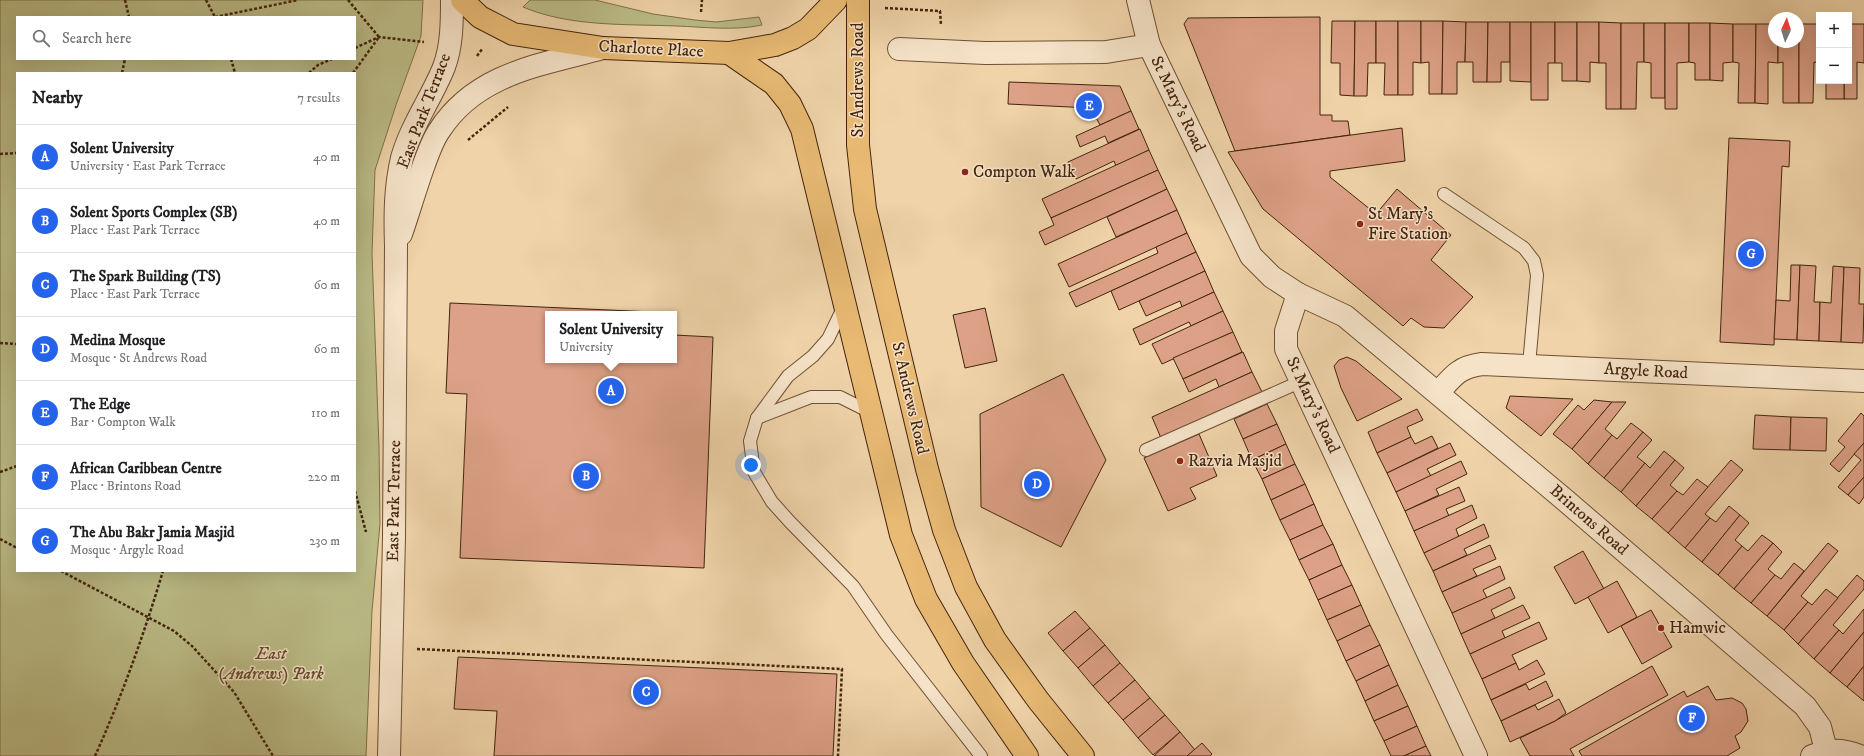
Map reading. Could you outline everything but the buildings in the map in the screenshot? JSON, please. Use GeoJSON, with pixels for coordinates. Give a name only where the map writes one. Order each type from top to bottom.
{"type":"FeatureCollection","features":[{"type":"Feature","properties":{"kind":"main road","name":"Charlotte Place"},"geometry":{"type":"LineString","coordinates":[[462,0],[480,17],[513,34],[603,48],[729,53],[775,45],[793,38],[808,28],[836,0]]}},
{"type":"Feature","properties":{"kind":"main road","name":"St Andrews Road"},"geometry":{"type":"LineString","coordinates":[[858,0],[858,145],[865,208],[925,461],[944,530],[966,587],[995,640],[1038,700],[1083,756]]}},
{"type":"Feature","properties":{"kind":"main road"},"geometry":{"type":"LineString","coordinates":[[729,53],[774,84],[790,104],[802,130],[846,303],[870,412],[901,535],[926,599],[963,663],[1027,756]]}},
{"type":"Feature","properties":{"kind":"street","name":"East Park Terrace"},"geometry":{"type":"LineString","coordinates":[[389,756],[394,537],[395,203],[402,158],[420,114],[445,66],[452,23],[452,0]]}},
{"type":"Feature","properties":{"kind":"street","name":"St Mary's Road"},"geometry":{"type":"LineString","coordinates":[[1138,0],[1150,45],[1251,256],[1272,277],[1298,294],[1286,331],[1286,349],[1476,756]]}},
{"type":"Feature","properties":{"kind":"street"},"geometry":{"type":"LineString","coordinates":[[899,50],[1106,52],[1150,45]]}},
{"type":"Feature","properties":{"kind":"street","name":"East Park Terrace"},"geometry":{"type":"LineString","coordinates":[[396,246],[426,159],[438,132],[456,108],[474,93],[493,81],[512,73],[603,48]]}},
{"type":"Feature","properties":{"kind":"street","name":"Brintons Road"},"geometry":{"type":"LineString","coordinates":[[1298,294],[1345,316],[1439,392],[1804,706],[1820,727],[1819,753],[1845,750],[1860,756]]}},
{"type":"Feature","properties":{"kind":"street","name":"Argyle Road"},"geometry":{"type":"LineString","coordinates":[[1439,392],[1455,374],[1467,366],[1482,364],[1864,381]]}},
{"type":"Feature","properties":{"kind":"lane"},"geometry":{"type":"LineString","coordinates":[[1444,194],[1524,248],[1534,261],[1537,275],[1529,366]]}},
{"type":"Feature","properties":{"kind":"lane"},"geometry":{"type":"LineString","coordinates":[[846,303],[828,339],[813,356],[781,384],[757,418],[750,441],[754,472],[772,502],[853,586],[886,634],[981,756]]}},
{"type":"Feature","properties":{"kind":"lane"},"geometry":{"type":"LineString","coordinates":[[1146,450],[1302,381]]}},
{"type":"Feature","properties":{"kind":"lane"},"geometry":{"type":"LineString","coordinates":[[757,418],[811,398],[840,397],[870,412]]}},
{"type":"Feature","properties":{"kind":"path"},"geometry":{"type":"LineString","coordinates":[[125,0],[129,16]]}},
{"type":"Feature","properties":{"kind":"path"},"geometry":{"type":"LineString","coordinates":[[220,16],[298,0]]}},
{"type":"Feature","properties":{"kind":"path"},"geometry":{"type":"LineString","coordinates":[[348,0],[379,37]]}},
{"type":"Feature","properties":{"kind":"path"},"geometry":{"type":"LineString","coordinates":[[701,12],[702,0]]}},
{"type":"Feature","properties":{"kind":"path"},"geometry":{"type":"LineString","coordinates":[[208,1],[215,16]]}},
{"type":"Feature","properties":{"kind":"path"},"geometry":{"type":"LineString","coordinates":[[885,8],[940,11]]}},
{"type":"Feature","properties":{"kind":"path"},"geometry":{"type":"LineString","coordinates":[[354,72],[379,37]]}},
{"type":"Feature","properties":{"kind":"path"},"geometry":{"type":"LineString","coordinates":[[356,48],[379,37],[423,41]]}},
{"type":"Feature","properties":{"kind":"path"},"geometry":{"type":"LineString","coordinates":[[477,56],[483,48]]}},
{"type":"Feature","properties":{"kind":"path"},"geometry":{"type":"LineString","coordinates":[[122,72],[125,60]]}},
{"type":"Feature","properties":{"kind":"path"},"geometry":{"type":"LineString","coordinates":[[231,60],[235,72]]}},
{"type":"Feature","properties":{"kind":"path"},"geometry":{"type":"LineString","coordinates":[[310,72],[318,65],[330,60]]}},
{"type":"Feature","properties":{"kind":"path"},"geometry":{"type":"LineString","coordinates":[[467,140],[509,106]]}},
{"type":"Feature","properties":{"kind":"path"},"geometry":{"type":"LineString","coordinates":[[0,154],[16,153]]}},
{"type":"Feature","properties":{"kind":"path"},"geometry":{"type":"LineString","coordinates":[[0,343],[16,344]]}},
{"type":"Feature","properties":{"kind":"path"},"geometry":{"type":"LineString","coordinates":[[0,472],[16,466]]}},
{"type":"Feature","properties":{"kind":"path"},"geometry":{"type":"LineString","coordinates":[[0,539],[16,547]]}},
{"type":"Feature","properties":{"kind":"path"},"geometry":{"type":"LineString","coordinates":[[63,572],[174,631],[192,646],[234,692],[273,756]]}},
{"type":"Feature","properties":{"kind":"path"},"geometry":{"type":"LineString","coordinates":[[95,756],[116,709],[149,617],[163,572]]}},
{"type":"Feature","properties":{"kind":"path"},"geometry":{"type":"LineString","coordinates":[[391,648],[842,668],[838,756]]}},
{"type":"Feature","properties":{"kind":"green space","name":"East (Andrews) Park"},"geometry":{"type":"Polygon","coordinates":[[[0,0],[423,0],[421,36],[396,105],[375,170],[372,253],[379,447],[380,524],[372,611],[366,756],[0,756],[0,0]]]}},
{"type":"Feature","properties":{"kind":"green space"},"geometry":{"type":"Polygon","coordinates":[[[530,0],[595,0],[653,14],[716,22],[759,17],[762,25],[741,28],[720,28],[579,21],[560,18],[523,7],[530,0]]]}},
{"type":"Feature","properties":{"kind":"place","name":"The Edge"},"geometry":{"type":"Point","coordinates":[1089,106]}},
{"type":"Feature","properties":{"kind":"place","name":"Compton Walk"},"geometry":{"type":"Point","coordinates":[965,172]}},
{"type":"Feature","properties":{"kind":"place","name":"St Mary's Fire Station"},"geometry":{"type":"Point","coordinates":[1360,224]}},
{"type":"Feature","properties":{"kind":"place","name":"The Abu Bakr Jamia Masjid"},"geometry":{"type":"Point","coordinates":[1751,254]}},
{"type":"Feature","properties":{"kind":"place","name":"Solent University"},"geometry":{"type":"Point","coordinates":[611,391]}},
{"type":"Feature","properties":{"kind":"place","name":"Razvia Masjid"},"geometry":{"type":"Point","coordinates":[1180,461]}},
{"type":"Feature","properties":{"kind":"place","name":"Solent Sports Complex (SB)"},"geometry":{"type":"Point","coordinates":[586,476]}},
{"type":"Feature","properties":{"kind":"place","name":"Medina Mosque"},"geometry":{"type":"Point","coordinates":[1037,484]}},
{"type":"Feature","properties":{"kind":"place","name":"Hamwic"},"geometry":{"type":"Point","coordinates":[1661,628]}},
{"type":"Feature","properties":{"kind":"place","name":"The Spark Building (TS)"},"geometry":{"type":"Point","coordinates":[646,692]}},
{"type":"Feature","properties":{"kind":"place","name":"African Caribbean Centre"},"geometry":{"type":"Point","coordinates":[1692,718]}}]}
